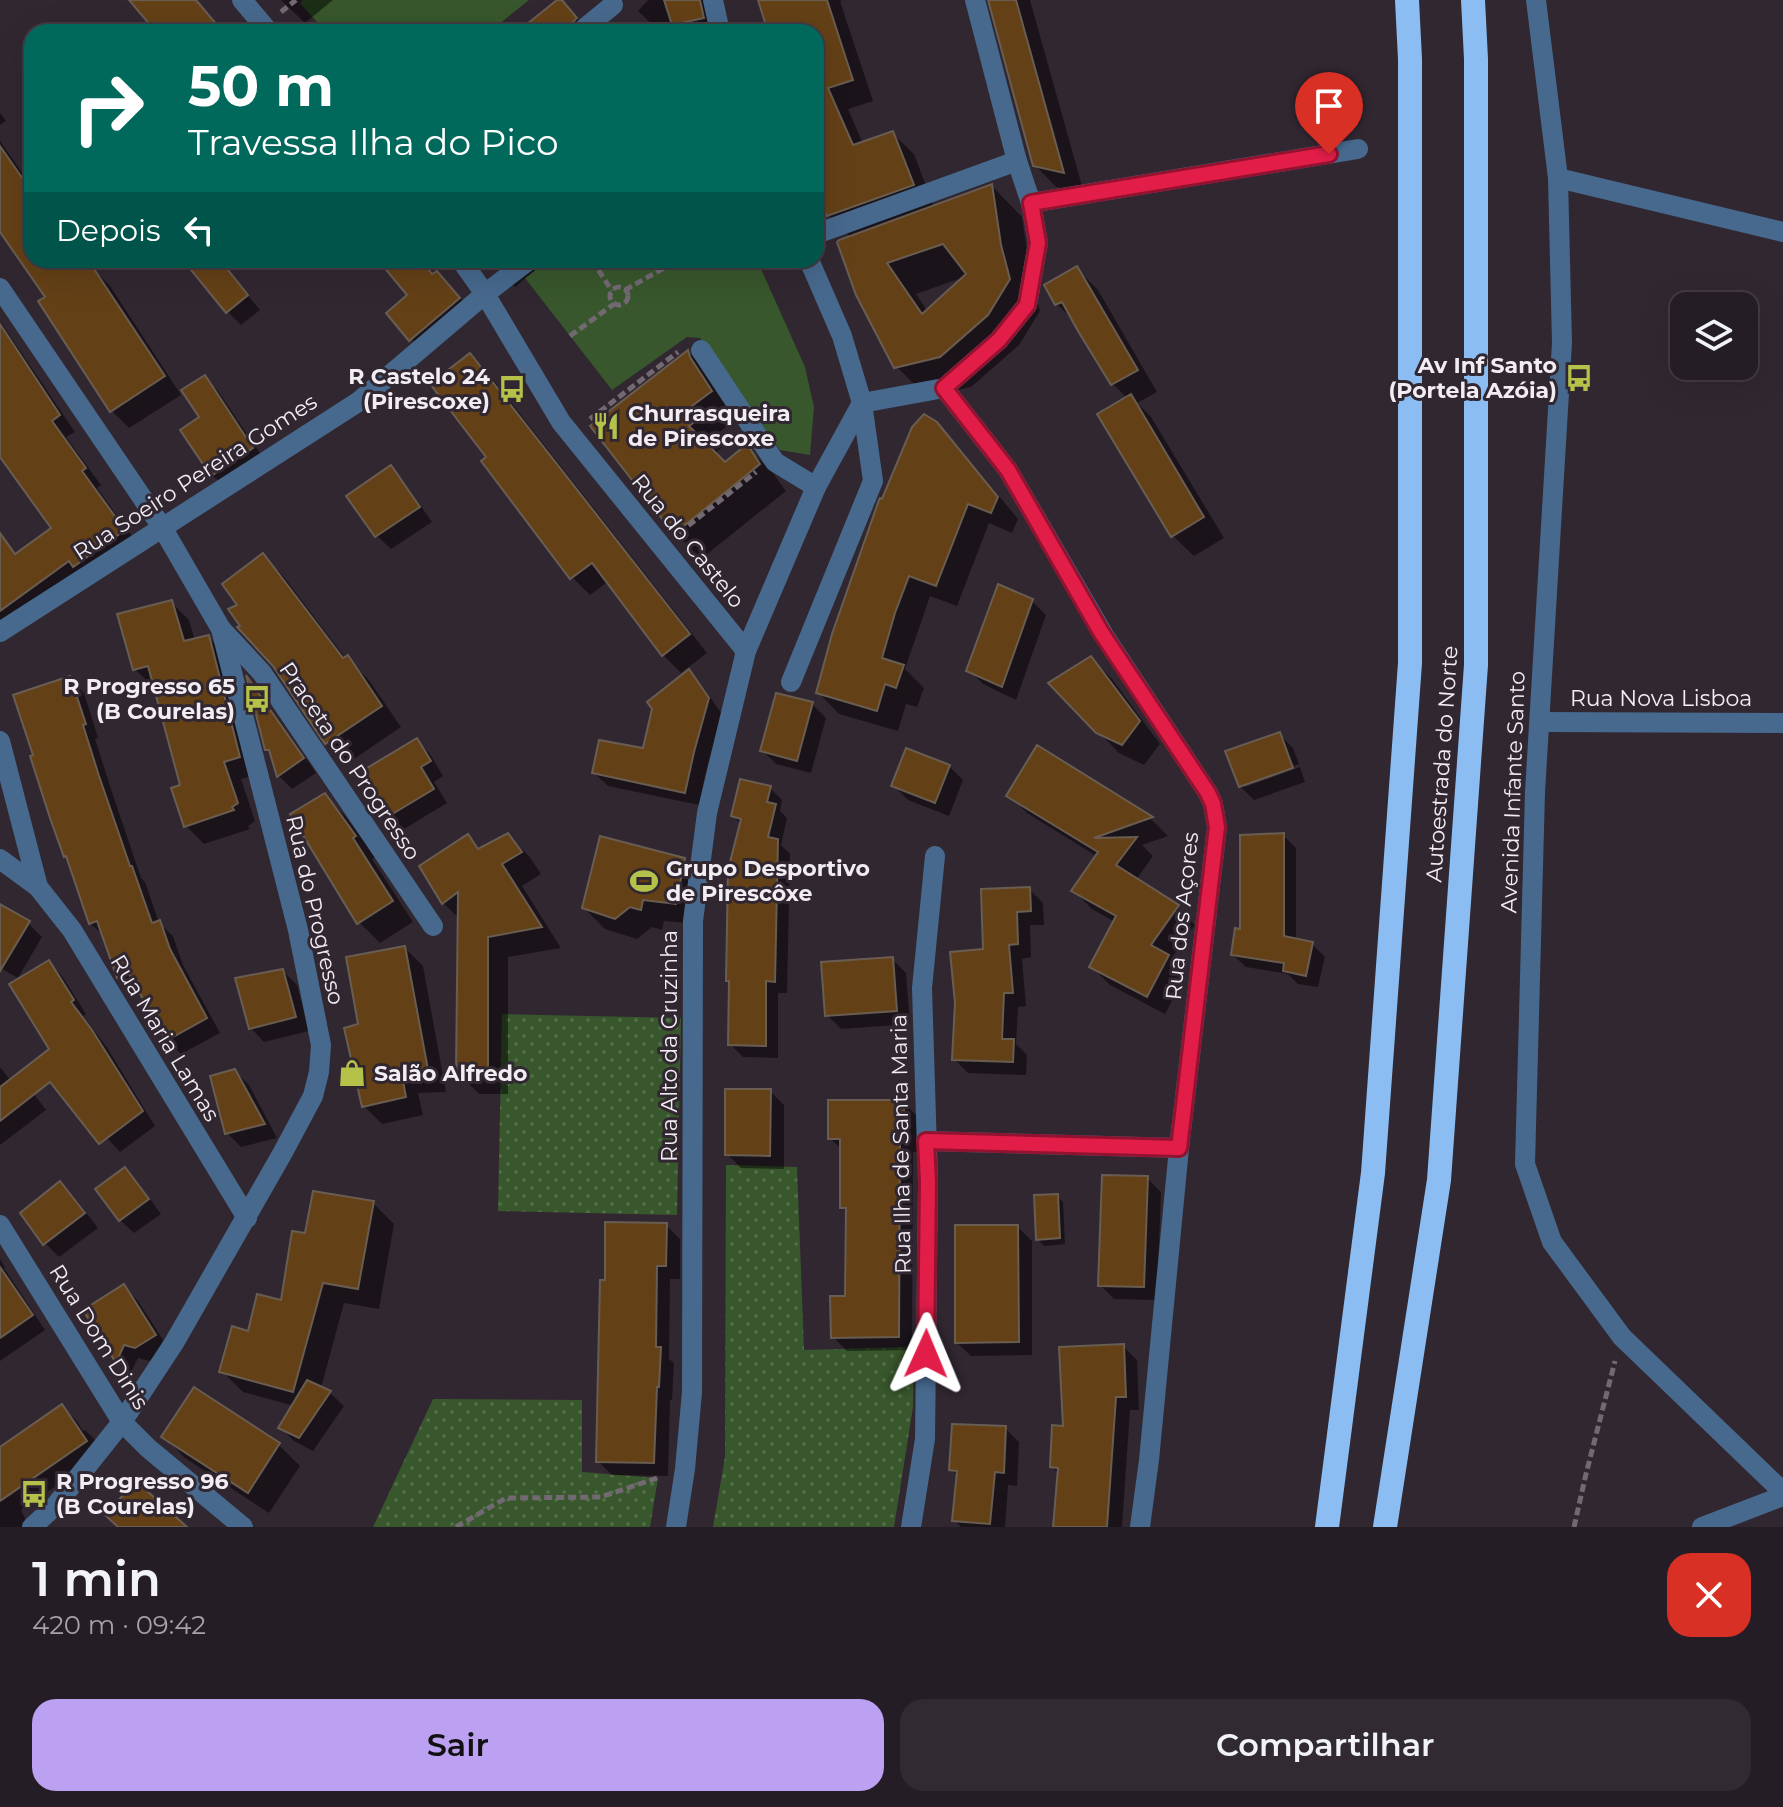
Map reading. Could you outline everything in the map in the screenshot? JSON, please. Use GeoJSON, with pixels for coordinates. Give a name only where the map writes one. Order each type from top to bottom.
{"type":"FeatureCollection","features":[{"type":"Feature","properties":{"kind":"highway","name":"Autoestrada do Norte"},"geometry":{"type":"LineString","coordinates":[[1327,1527],[1373,1173],[1410,663],[1410,59],[1407,0]]}},
{"type":"Feature","properties":{"kind":"highway","name":"Autoestrada do Norte"},"geometry":{"type":"LineString","coordinates":[[1385,1527],[1439,1180],[1476,665],[1476,59],[1473,0]]}},
{"type":"Feature","properties":{"kind":"street"},"geometry":{"type":"LineString","coordinates":[[242,0],[262,24]]}},
{"type":"Feature","properties":{"kind":"street"},"geometry":{"type":"LineString","coordinates":[[713,0],[718,24]]}},
{"type":"Feature","properties":{"kind":"street"},"geometry":{"type":"LineString","coordinates":[[862,403],[944,388],[999,340],[1027,305],[1038,243],[1031,203],[975,0]]}},
{"type":"Feature","properties":{"kind":"street","name":"Avenida Infante Santo"},"geometry":{"type":"LineString","coordinates":[[1536,0],[1558,178],[1562,343],[1535,792],[1525,1164],[1552,1242],[1622,1337],[1783,1494]]}},
{"type":"Feature","properties":{"kind":"street"},"geometry":{"type":"LineString","coordinates":[[590,24],[613,5]]}},
{"type":"Feature","properties":{"kind":"street"},"geometry":{"type":"LineString","coordinates":[[1031,203],[1358,149]]}},
{"type":"Feature","properties":{"kind":"street"},"geometry":{"type":"LineString","coordinates":[[824,231],[1017,161]]}},
{"type":"Feature","properties":{"kind":"street"},"geometry":{"type":"LineString","coordinates":[[1558,178],[1783,232]]}},
{"type":"Feature","properties":{"kind":"street","name":"Rua do Castelo"},"geometry":{"type":"LineString","coordinates":[[467,268],[561,422],[746,651]]}},
{"type":"Feature","properties":{"kind":"street","name":"Rua Soeiro Pereira Gomes"},"geometry":{"type":"LineString","coordinates":[[0,632],[358,402],[519,268]]}},
{"type":"Feature","properties":{"kind":"street"},"geometry":{"type":"LineString","coordinates":[[791,682],[873,481],[862,403],[842,336],[812,268]]}},
{"type":"Feature","properties":{"kind":"street","name":"Rua do Progresso"},"geometry":{"type":"LineString","coordinates":[[0,288],[162,527],[221,629],[298,930],[321,1045],[313,1096],[174,1343],[122,1422],[56,1505],[32,1527]]}},
{"type":"Feature","properties":{"kind":"street"},"geometry":{"type":"LineString","coordinates":[[701,350],[772,459],[816,487]]}},
{"type":"Feature","properties":{"kind":"street","name":"Rua dos Açores"},"geometry":{"type":"LineString","coordinates":[[944,388],[1008,470],[1101,632],[1208,793],[1217,827],[1179,1148],[1140,1527]]}},
{"type":"Feature","properties":{"kind":"street","name":"Rua Alto da Cruzinha"},"geometry":{"type":"LineString","coordinates":[[676,1527],[685,1469],[692,1377],[693,921],[707,813],[746,651],[816,487],[862,403]]}},
{"type":"Feature","properties":{"kind":"street","name":"Praceta do Progresso"},"geometry":{"type":"LineString","coordinates":[[221,629],[262,673],[433,926]]}},
{"type":"Feature","properties":{"kind":"street","name":"Rua Nova Lisboa"},"geometry":{"type":"LineString","coordinates":[[1540,722],[1783,725]]}},
{"type":"Feature","properties":{"kind":"street"},"geometry":{"type":"LineString","coordinates":[[0,741],[38,887]]}},
{"type":"Feature","properties":{"kind":"street","name":"Rua Ilha de Santa Maria"},"geometry":{"type":"LineString","coordinates":[[911,1527],[925,1439],[928,1182],[922,988],[935,856]]}},
{"type":"Feature","properties":{"kind":"street"},"geometry":{"type":"LineString","coordinates":[[0,859],[38,887]]}},
{"type":"Feature","properties":{"kind":"street","name":"Rua Maria Lamas"},"geometry":{"type":"LineString","coordinates":[[38,887],[72,930],[247,1218]]}},
{"type":"Feature","properties":{"kind":"street"},"geometry":{"type":"LineString","coordinates":[[926,1141],[1179,1148]]}},
{"type":"Feature","properties":{"kind":"street","name":"Rua Dom Dinis"},"geometry":{"type":"LineString","coordinates":[[0,1225],[122,1422],[148,1448],[243,1527]]}},
{"type":"Feature","properties":{"kind":"street"},"geometry":{"type":"LineString","coordinates":[[1702,1527],[1783,1494]]}},
{"type":"Feature","properties":{"kind":"path"},"geometry":{"type":"LineString","coordinates":[[597,268],[612,291],[614,304]]}},
{"type":"Feature","properties":{"kind":"path"},"geometry":{"type":"LineString","coordinates":[[612,291],[616,288],[625,290],[664,268]]}},
{"type":"Feature","properties":{"kind":"path"},"geometry":{"type":"LineString","coordinates":[[570,336],[614,304],[623,305],[628,295],[625,290]]}},
{"type":"Feature","properties":{"kind":"path"},"geometry":{"type":"LineString","coordinates":[[571,435],[687,345],[701,350]]}},
{"type":"Feature","properties":{"kind":"path"},"geometry":{"type":"LineString","coordinates":[[662,548],[772,459]]}},
{"type":"Feature","properties":{"kind":"path"},"geometry":{"type":"LineString","coordinates":[[1574,1527],[1622,1337]]}},
{"type":"Feature","properties":{"kind":"path"},"geometry":{"type":"LineString","coordinates":[[456,1527],[506,1498],[601,1497],[685,1469]]}},
{"type":"Feature","properties":{"kind":"green space"},"geometry":{"type":"Polygon","coordinates":[[[303,0],[529,0],[499,24],[319,24],[300,3],[303,0]]]}},
{"type":"Feature","properties":{"kind":"green space"},"geometry":{"type":"Polygon","coordinates":[[[538,268],[761,268],[805,367],[814,407],[810,455],[780,450],[700,338],[687,337],[612,390],[525,278],[538,268]]]}},
{"type":"Feature","properties":{"kind":"green space"},"geometry":{"type":"Polygon","coordinates":[[[502,1014],[681,1018],[677,1215],[498,1211],[502,1014]]]}},
{"type":"Feature","properties":{"kind":"green space"},"geometry":{"type":"Polygon","coordinates":[[[726,1165],[797,1167],[804,1350],[914,1347],[913,1407],[894,1527],[713,1527],[725,1457],[726,1165]]]}},
{"type":"Feature","properties":{"kind":"green space"},"geometry":{"type":"Polygon","coordinates":[[[433,1399],[582,1400],[582,1472],[658,1478],[650,1527],[373,1527],[433,1399]]]}},
{"type":"Feature","properties":{"kind":"building"},"geometry":{"type":"Polygon","coordinates":[[[129,0],[196,0],[216,24],[149,24],[129,0]]]}},
{"type":"Feature","properties":{"kind":"building"},"geometry":{"type":"Polygon","coordinates":[[[557,0],[562,0],[577,18],[571,24],[527,24],[557,0]]]}},
{"type":"Feature","properties":{"kind":"building"},"geometry":{"type":"Polygon","coordinates":[[[664,0],[700,0],[704,18],[672,24],[664,0]]]}},
{"type":"Feature","properties":{"kind":"building"},"geometry":{"type":"Polygon","coordinates":[[[758,0],[827,0],[853,80],[828,88],[853,145],[893,131],[914,185],[827,216],[824,210],[824,24],[766,24],[758,0]]]}},
{"type":"Feature","properties":{"kind":"building"},"geometry":{"type":"Polygon","coordinates":[[[988,0],[1016,0],[1064,173],[1033,166],[988,0]]]}},
{"type":"Feature","properties":{"kind":"building"},"geometry":{"type":"Polygon","coordinates":[[[0,146],[24,180],[24,267],[0,232],[0,146]]]}},
{"type":"Feature","properties":{"kind":"building"},"geometry":{"type":"Polygon","coordinates":[[[992,184],[1001,245],[1010,279],[988,315],[940,357],[894,368],[856,295],[837,242],[992,184]],[[943,244],[887,263],[922,314],[966,274],[943,244]]]}},
{"type":"Feature","properties":{"kind":"building"},"geometry":{"type":"Polygon","coordinates":[[[1077,266],[1138,370],[1111,385],[1062,302],[1055,305],[1044,285],[1077,266]]]}},
{"type":"Feature","properties":{"kind":"building"},"geometry":{"type":"Polygon","coordinates":[[[25,268],[93,268],[165,376],[110,412],[38,301],[45,297],[25,268]]]}},
{"type":"Feature","properties":{"kind":"building"},"geometry":{"type":"Polygon","coordinates":[[[226,268],[248,295],[226,313],[191,270],[226,268]]]}},
{"type":"Feature","properties":{"kind":"building"},"geometry":{"type":"Polygon","coordinates":[[[385,268],[427,268],[432,274],[437,271],[460,298],[409,341],[386,313],[407,295],[385,268]]]}},
{"type":"Feature","properties":{"kind":"building"},"geometry":{"type":"Polygon","coordinates":[[[0,324],[60,415],[52,421],[86,468],[82,471],[125,530],[73,567],[69,561],[0,611],[0,533],[15,554],[51,528],[0,457],[0,324]]]}},
{"type":"Feature","properties":{"kind":"building"},"geometry":{"type":"Polygon","coordinates":[[[688,350],[712,391],[692,406],[701,417],[689,426],[725,462],[747,444],[760,464],[674,534],[590,426],[688,350]]]}},
{"type":"Feature","properties":{"kind":"building"},"geometry":{"type":"Polygon","coordinates":[[[470,353],[690,634],[662,656],[592,563],[570,579],[481,461],[486,457],[430,384],[470,353]]]}},
{"type":"Feature","properties":{"kind":"building"},"geometry":{"type":"Polygon","coordinates":[[[205,375],[253,448],[211,476],[180,430],[199,417],[181,390],[205,375]]]}},
{"type":"Feature","properties":{"kind":"building"},"geometry":{"type":"Polygon","coordinates":[[[1131,394],[1204,517],[1171,537],[1097,414],[1131,394]]]}},
{"type":"Feature","properties":{"kind":"building"},"geometry":{"type":"Polygon","coordinates":[[[924,414],[937,422],[998,497],[991,513],[968,504],[936,586],[909,576],[882,658],[904,665],[896,688],[885,684],[877,711],[816,693],[832,634],[879,500],[912,427],[924,414]]]}},
{"type":"Feature","properties":{"kind":"building"},"geometry":{"type":"Polygon","coordinates":[[[391,465],[420,507],[375,537],[346,496],[391,465]]]}},
{"type":"Feature","properties":{"kind":"building"},"geometry":{"type":"Polygon","coordinates":[[[263,553],[343,658],[348,655],[382,706],[325,744],[273,666],[237,627],[240,626],[228,609],[237,605],[222,584],[263,553]]]}},
{"type":"Feature","properties":{"kind":"building"},"geometry":{"type":"Polygon","coordinates":[[[998,584],[1033,599],[1002,687],[966,671],[998,584]]]}},
{"type":"Feature","properties":{"kind":"building"},"geometry":{"type":"Polygon","coordinates":[[[172,600],[184,641],[209,635],[240,757],[224,762],[238,803],[232,807],[234,810],[184,827],[171,788],[180,785],[148,666],[133,670],[117,614],[172,600]]]}},
{"type":"Feature","properties":{"kind":"building"},"geometry":{"type":"Polygon","coordinates":[[[1091,656],[1140,721],[1122,745],[1096,733],[1048,683],[1091,656]]]}},
{"type":"Feature","properties":{"kind":"building"},"geometry":{"type":"Polygon","coordinates":[[[689,669],[709,698],[685,793],[592,773],[599,740],[643,748],[652,709],[647,702],[689,669]]]}},
{"type":"Feature","properties":{"kind":"building"},"geometry":{"type":"Polygon","coordinates":[[[246,675],[304,758],[277,777],[269,750],[265,750],[246,675]]]}},
{"type":"Feature","properties":{"kind":"building"},"geometry":{"type":"Polygon","coordinates":[[[70,676],[99,776],[152,923],[160,920],[170,949],[207,1018],[166,1041],[129,974],[117,978],[97,921],[89,924],[50,818],[13,695],[70,676]]]}},
{"type":"Feature","properties":{"kind":"building"},"geometry":{"type":"Polygon","coordinates":[[[776,693],[813,702],[797,761],[760,751],[776,693]]]}},
{"type":"Feature","properties":{"kind":"building"},"geometry":{"type":"Polygon","coordinates":[[[1280,732],[1293,768],[1239,787],[1225,751],[1280,732]]]}},
{"type":"Feature","properties":{"kind":"building"},"geometry":{"type":"Polygon","coordinates":[[[417,738],[431,761],[421,767],[434,789],[389,816],[362,771],[417,738]]]}},
{"type":"Feature","properties":{"kind":"building"},"geometry":{"type":"Polygon","coordinates":[[[1037,745],[1153,817],[1094,838],[1137,837],[1116,865],[1179,905],[1151,945],[1169,955],[1147,997],[1089,967],[1116,916],[1071,891],[1098,852],[1006,796],[1037,745]]]}},
{"type":"Feature","properties":{"kind":"building"},"geometry":{"type":"Polygon","coordinates":[[[906,748],[950,765],[935,803],[891,786],[906,748]]]}},
{"type":"Feature","properties":{"kind":"building"},"geometry":{"type":"Polygon","coordinates":[[[740,779],[771,786],[767,802],[776,804],[768,837],[778,839],[775,982],[766,981],[766,1046],[728,1045],[728,870],[741,819],[731,816],[740,779]]]}},
{"type":"Feature","properties":{"kind":"building"},"geometry":{"type":"Polygon","coordinates":[[[325,793],[356,836],[353,838],[393,901],[357,924],[290,814],[325,793]]]}},
{"type":"Feature","properties":{"kind":"building"},"geometry":{"type":"Polygon","coordinates":[[[508,833],[522,852],[502,864],[542,927],[488,937],[488,1073],[456,1074],[458,892],[442,904],[419,866],[468,834],[478,849],[508,833]]]}},
{"type":"Feature","properties":{"kind":"building"},"geometry":{"type":"Polygon","coordinates":[[[1284,833],[1284,936],[1313,942],[1306,976],[1283,971],[1284,963],[1231,955],[1235,928],[1240,929],[1240,835],[1284,833]]]}},
{"type":"Feature","properties":{"kind":"building"},"geometry":{"type":"Polygon","coordinates":[[[600,836],[685,858],[676,904],[643,900],[641,910],[630,907],[615,919],[582,908],[600,836]]]}},
{"type":"Feature","properties":{"kind":"building"},"geometry":{"type":"Polygon","coordinates":[[[1030,887],[1031,911],[1017,912],[1018,944],[1009,945],[1013,993],[1004,993],[1002,1039],[1014,1039],[1013,1062],[952,1060],[955,1003],[950,952],[983,949],[981,889],[1030,887]]]}},
{"type":"Feature","properties":{"kind":"building"},"geometry":{"type":"Polygon","coordinates":[[[0,904],[30,921],[0,971],[0,904]]]}},
{"type":"Feature","properties":{"kind":"building"},"geometry":{"type":"Polygon","coordinates":[[[405,946],[429,1075],[402,1076],[406,1097],[362,1107],[344,1028],[358,1024],[346,957],[405,946]]]}},
{"type":"Feature","properties":{"kind":"building"},"geometry":{"type":"Polygon","coordinates":[[[893,957],[897,1011],[825,1016],[821,962],[893,957]]]}},
{"type":"Feature","properties":{"kind":"building"},"geometry":{"type":"Polygon","coordinates":[[[49,960],[74,1000],[71,1002],[143,1111],[99,1144],[50,1082],[0,1121],[0,1087],[49,1049],[9,984],[49,960]]]}},
{"type":"Feature","properties":{"kind":"building"},"geometry":{"type":"Polygon","coordinates":[[[283,969],[296,1017],[249,1029],[235,978],[283,969]]]}},
{"type":"Feature","properties":{"kind":"building"},"geometry":{"type":"Polygon","coordinates":[[[235,1069],[265,1124],[225,1134],[210,1076],[235,1069]]]}},
{"type":"Feature","properties":{"kind":"building"},"geometry":{"type":"Polygon","coordinates":[[[725,1089],[771,1089],[770,1156],[725,1155],[725,1089]]]}},
{"type":"Feature","properties":{"kind":"building"},"geometry":{"type":"Polygon","coordinates":[[[828,1100],[904,1100],[904,1138],[900,1138],[899,1337],[831,1338],[830,1296],[845,1296],[846,1208],[840,1208],[840,1139],[828,1139],[828,1100]]]}},
{"type":"Feature","properties":{"kind":"building"},"geometry":{"type":"Polygon","coordinates":[[[125,1167],[149,1199],[119,1221],[95,1189],[125,1167]]]}},
{"type":"Feature","properties":{"kind":"building"},"geometry":{"type":"Polygon","coordinates":[[[1102,1175],[1148,1176],[1144,1287],[1098,1286],[1102,1175]]]}},
{"type":"Feature","properties":{"kind":"building"},"geometry":{"type":"Polygon","coordinates":[[[60,1181],[85,1213],[43,1245],[20,1213],[60,1181]]]}},
{"type":"Feature","properties":{"kind":"building"},"geometry":{"type":"Polygon","coordinates":[[[313,1191],[374,1201],[358,1289],[323,1283],[293,1392],[219,1372],[232,1326],[248,1331],[257,1294],[281,1300],[292,1231],[305,1233],[313,1191]]]}},
{"type":"Feature","properties":{"kind":"building"},"geometry":{"type":"Polygon","coordinates":[[[1058,1194],[1060,1238],[1036,1240],[1034,1195],[1058,1194]]]}},
{"type":"Feature","properties":{"kind":"building"},"geometry":{"type":"Polygon","coordinates":[[[605,1222],[667,1223],[666,1266],[657,1266],[656,1347],[661,1347],[654,1463],[596,1462],[600,1280],[605,1280],[605,1222]]]}},
{"type":"Feature","properties":{"kind":"building"},"geometry":{"type":"Polygon","coordinates":[[[955,1225],[1018,1225],[1019,1342],[955,1343],[955,1225]]]}},
{"type":"Feature","properties":{"kind":"building"},"geometry":{"type":"Polygon","coordinates":[[[0,1267],[33,1315],[0,1338],[0,1267]]]}},
{"type":"Feature","properties":{"kind":"building"},"geometry":{"type":"Polygon","coordinates":[[[124,1284],[156,1335],[135,1348],[124,1345],[116,1363],[83,1310],[124,1284]]]}},
{"type":"Feature","properties":{"kind":"building"},"geometry":{"type":"Polygon","coordinates":[[[1124,1344],[1126,1397],[1116,1397],[1107,1527],[1053,1527],[1058,1468],[1050,1467],[1052,1425],[1063,1426],[1059,1347],[1124,1344]]]}},
{"type":"Feature","properties":{"kind":"building"},"geometry":{"type":"Polygon","coordinates":[[[307,1380],[331,1391],[299,1438],[278,1428],[307,1380]]]}},
{"type":"Feature","properties":{"kind":"building"},"geometry":{"type":"Polygon","coordinates":[[[194,1387],[280,1443],[248,1493],[161,1437],[194,1387]]]}},
{"type":"Feature","properties":{"kind":"building"},"geometry":{"type":"Polygon","coordinates":[[[62,1404],[87,1441],[0,1501],[0,1447],[62,1404]]]}},
{"type":"Feature","properties":{"kind":"building"},"geometry":{"type":"Polygon","coordinates":[[[952,1424],[1006,1426],[1004,1473],[995,1472],[990,1524],[952,1521],[957,1471],[949,1470],[952,1424]]]}},
{"type":"Feature","properties":{"kind":"building"},"geometry":{"type":"Polygon","coordinates":[[[136,1481],[187,1527],[118,1527],[105,1515],[136,1481]]]}},
{"type":"Feature","properties":{"kind":"place","name":"Av Inf Santo (Portela Azóia)"},"geometry":{"type":"Point","coordinates":[1579,378]}},
{"type":"Feature","properties":{"kind":"place","name":"R Castelo 24 (Pirescoxe)"},"geometry":{"type":"Point","coordinates":[512,389]}},
{"type":"Feature","properties":{"kind":"place","name":"Churrasqueira de Pirescoxe"},"geometry":{"type":"Point","coordinates":[606,426]}},
{"type":"Feature","properties":{"kind":"place","name":"R Progresso 65 (B Courelas)"},"geometry":{"type":"Point","coordinates":[257,699]}},
{"type":"Feature","properties":{"kind":"place","name":"Grupo Desportivo de Pirescôxe"},"geometry":{"type":"Point","coordinates":[644,881]}},
{"type":"Feature","properties":{"kind":"place","name":"Salão Alfredo"},"geometry":{"type":"Point","coordinates":[352,1073]}},
{"type":"Feature","properties":{"kind":"place","name":"R Progresso 96 (B Courelas)"},"geometry":{"type":"Point","coordinates":[34,1494]}},
{"type":"Feature","properties":{"kind":"route"},"geometry":{"type":"LineString","coordinates":[[926,1354],[926,1141],[1179,1148],[1217,827],[1208,793],[1101,632],[1012,476],[944,388],[999,340],[1027,305],[1038,243],[1031,203],[1329,154]]}}]}
